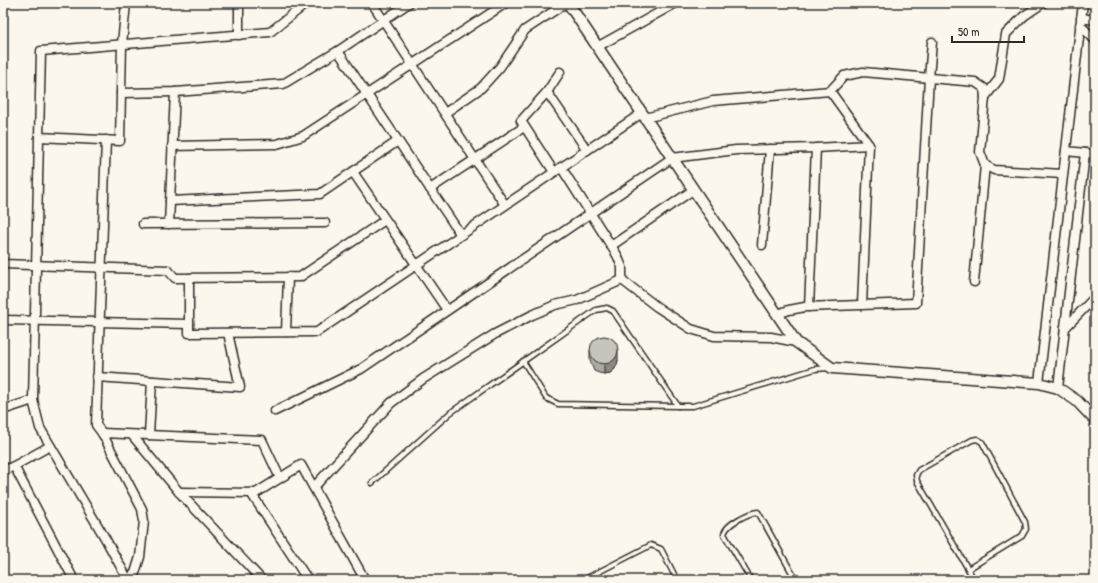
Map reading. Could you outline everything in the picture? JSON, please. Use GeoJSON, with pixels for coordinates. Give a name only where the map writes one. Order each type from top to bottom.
{"type":"FeatureCollection","features":[{"type":"Feature","properties":{"kind":"street"},"geometry":{"type":"LineString","coordinates":[[39,136],[120,141],[122,44],[126,3]]}},
{"type":"Feature","properties":{"kind":"street"},"geometry":{"type":"LineString","coordinates":[[239,3],[239,35]]}},
{"type":"Feature","properties":{"kind":"street"},"geometry":{"type":"LineString","coordinates":[[106,140],[96,425],[102,433],[142,509],[144,521],[140,558],[135,573],[128,580],[40,428],[33,400],[41,51],[270,32],[307,3]]}},
{"type":"Feature","properties":{"kind":"street"},"geometry":{"type":"LineString","coordinates":[[372,3],[505,204]]}},
{"type":"Feature","properties":{"kind":"street"},"geometry":{"type":"LineString","coordinates":[[121,93],[175,92],[283,84],[338,51],[409,3]]}},
{"type":"Feature","properties":{"kind":"street"},"geometry":{"type":"LineString","coordinates":[[172,146],[277,144],[303,136],[506,3]]}},
{"type":"Feature","properties":{"kind":"street"},"geometry":{"type":"LineString","coordinates":[[445,113],[481,88],[500,67],[525,30],[567,3],[796,342],[832,368],[1039,383],[1058,388],[1077,401],[1095,420]]}},
{"type":"Feature","properties":{"kind":"street"},"geometry":{"type":"LineString","coordinates":[[597,47],[676,3]]}},
{"type":"Feature","properties":{"kind":"street"},"geometry":{"type":"LineString","coordinates":[[985,97],[998,79],[1006,34],[1024,16],[1043,3]]}},
{"type":"Feature","properties":{"kind":"street"},"geometry":{"type":"LineString","coordinates":[[1039,383],[1083,3]]}},
{"type":"Feature","properties":{"kind":"street"},"geometry":{"type":"LineString","coordinates":[[1081,21],[1095,20]]}},
{"type":"Feature","properties":{"kind":"street"},"geometry":{"type":"LineString","coordinates":[[1081,21],[1095,40]]}},
{"type":"Feature","properties":{"kind":"street"},"geometry":{"type":"LineString","coordinates":[[778,314],[789,310],[809,307],[916,303],[932,42]]}},
{"type":"Feature","properties":{"kind":"street"},"geometry":{"type":"LineString","coordinates":[[338,51],[461,235]]}},
{"type":"Feature","properties":{"kind":"street"},"geometry":{"type":"LineString","coordinates":[[560,72],[547,92],[521,122],[558,169],[612,246],[622,267],[622,280]]}},
{"type":"Feature","properties":{"kind":"street"},"geometry":{"type":"LineString","coordinates":[[189,278],[188,333],[317,332],[505,204],[643,115],[713,100],[830,91],[844,76],[863,72],[975,82],[984,88],[985,97],[980,152],[985,165],[974,282]]}},
{"type":"Feature","properties":{"kind":"street"},"geometry":{"type":"LineString","coordinates":[[830,91],[869,145],[862,305]]}},
{"type":"Feature","properties":{"kind":"street"},"geometry":{"type":"LineString","coordinates":[[169,224],[175,92]]}},
{"type":"Feature","properties":{"kind":"street"},"geometry":{"type":"LineString","coordinates":[[547,92],[587,150]]}},
{"type":"Feature","properties":{"kind":"street"},"geometry":{"type":"LineString","coordinates":[[430,189],[524,127]]}},
{"type":"Feature","properties":{"kind":"street"},"geometry":{"type":"LineString","coordinates":[[170,201],[320,194],[398,141]]}},
{"type":"Feature","properties":{"kind":"street"},"geometry":{"type":"LineString","coordinates":[[275,411],[361,369],[672,158],[736,150],[869,145]]}},
{"type":"Feature","properties":{"kind":"street"},"geometry":{"type":"LineString","coordinates":[[809,307],[816,148]]}},
{"type":"Feature","properties":{"kind":"street"},"geometry":{"type":"LineString","coordinates":[[762,244],[770,149]]}},
{"type":"Feature","properties":{"kind":"street"},"geometry":{"type":"LineString","coordinates":[[1066,151],[1095,154]]}},
{"type":"Feature","properties":{"kind":"street"},"geometry":{"type":"LineString","coordinates":[[1058,388],[1084,153]]}},
{"type":"Feature","properties":{"kind":"street"},"geometry":{"type":"LineString","coordinates":[[985,165],[994,170],[1063,174]]}},
{"type":"Feature","properties":{"kind":"street"},"geometry":{"type":"LineString","coordinates":[[352,172],[447,310]]}},
{"type":"Feature","properties":{"kind":"street"},"geometry":{"type":"LineString","coordinates":[[612,246],[693,190]]}},
{"type":"Feature","properties":{"kind":"street"},"geometry":{"type":"LineString","coordinates":[[3,264],[168,270],[175,278],[300,277],[385,220]]}},
{"type":"Feature","properties":{"kind":"street"},"geometry":{"type":"LineString","coordinates":[[143,224],[325,223]]}},
{"type":"Feature","properties":{"kind":"street"},"geometry":{"type":"LineString","coordinates":[[286,332],[288,277]]}},
{"type":"Feature","properties":{"kind":"street"},"geometry":{"type":"LineString","coordinates":[[622,280],[657,307],[691,328],[714,336],[771,337],[796,342]]}},
{"type":"Feature","properties":{"kind":"street"},"geometry":{"type":"LineString","coordinates":[[314,487],[391,403],[423,380],[495,334],[532,315],[555,305],[577,300],[622,280]]}},
{"type":"Feature","properties":{"kind":"street"},"geometry":{"type":"LineString","coordinates":[[1065,328],[1095,297]]}},
{"type":"Feature","properties":{"kind":"street"},"geometry":{"type":"LineString","coordinates":[[3,320],[189,324]]}},
{"type":"Feature","properties":{"kind":"street"},"geometry":{"type":"LineString","coordinates":[[97,377],[240,387],[228,333]]}},
{"type":"Feature","properties":{"kind":"street"},"geometry":{"type":"LineString","coordinates":[[149,435],[152,381]]}},
{"type":"Feature","properties":{"kind":"street"},"geometry":{"type":"LineString","coordinates":[[3,410],[33,400]]}},
{"type":"Feature","properties":{"kind":"street"},"geometry":{"type":"LineString","coordinates":[[102,433],[262,440],[280,478]]}},
{"type":"Feature","properties":{"kind":"street"},"geometry":{"type":"LineString","coordinates":[[132,435],[179,492],[262,580]]}},
{"type":"Feature","properties":{"kind":"street"},"geometry":{"type":"LineString","coordinates":[[3,471],[50,446]]}},
{"type":"Feature","properties":{"kind":"street"},"geometry":{"type":"LineString","coordinates":[[179,492],[256,493],[301,465],[365,580]]}},
{"type":"Feature","properties":{"kind":"street"},"geometry":{"type":"LineString","coordinates":[[14,466],[74,580]]}},
{"type":"Feature","properties":{"kind":"street"},"geometry":{"type":"LineString","coordinates":[[251,493],[308,580]]}},
{"type":"Feature","properties":{"kind":"lane"},"geometry":{"type":"LineString","coordinates":[[372,483],[450,413],[596,310],[607,308],[613,311],[678,406]]}},
{"type":"Feature","properties":{"kind":"lane"},"geometry":{"type":"LineString","coordinates":[[523,361],[546,398],[558,404],[693,406],[815,369],[832,368]]}},
{"type":"Feature","properties":{"kind":"lane"},"geometry":{"type":"LineString","coordinates":[[968,570],[1022,536],[1026,529],[1025,522],[982,442],[977,439],[972,440],[919,470],[916,475],[917,481],[968,570],[974,580]]}},
{"type":"Feature","properties":{"kind":"lane"},"geometry":{"type":"LineString","coordinates":[[750,580],[724,534],[725,529],[729,525],[752,513],[758,512],[796,580]]}},
{"type":"Feature","properties":{"kind":"lane"},"geometry":{"type":"LineString","coordinates":[[583,580],[651,545],[660,549],[677,580]]}},
{"type":"Feature","properties":{"kind":"building"},"geometry":{"type":"Polygon","coordinates":[[[604,336],[614,340],[618,350],[614,360],[604,364],[594,360],[590,350],[594,340],[604,336]]]}}]}
